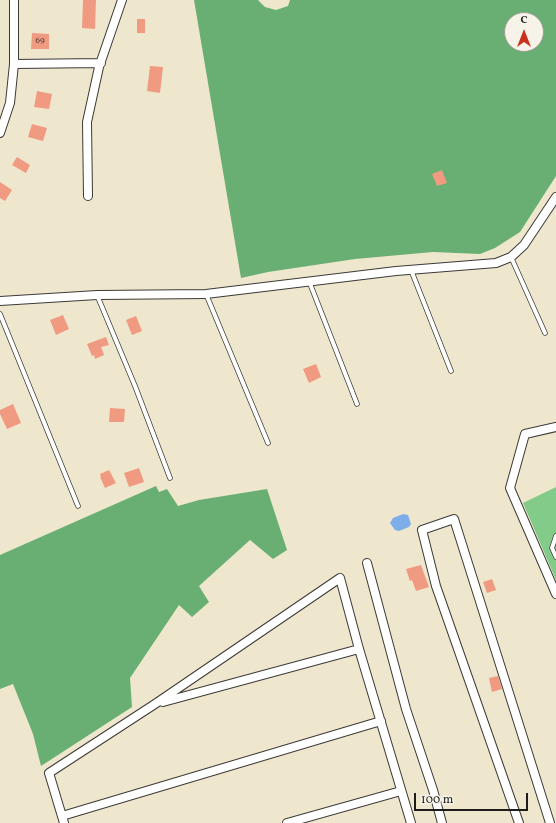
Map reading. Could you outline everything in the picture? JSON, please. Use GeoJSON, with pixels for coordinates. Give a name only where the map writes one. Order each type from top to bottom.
{"type":"FeatureCollection","features":[{"type":"Feature","properties":{"kind":"street"},"geometry":{"type":"LineString","coordinates":[[0,133],[10,103],[14,64],[14,0]]}},
{"type":"Feature","properties":{"kind":"street"},"geometry":{"type":"LineString","coordinates":[[88,196],[87,122],[101,63],[122,0]]}},
{"type":"Feature","properties":{"kind":"street"},"geometry":{"type":"LineString","coordinates":[[14,64],[101,63]]}},
{"type":"Feature","properties":{"kind":"street"},"geometry":{"type":"LineString","coordinates":[[0,300],[97,295],[206,294],[411,270],[496,263],[511,257],[524,245],[556,197]]}},
{"type":"Feature","properties":{"kind":"street"},"geometry":{"type":"LineString","coordinates":[[556,427],[525,434],[510,488],[556,594]]}},
{"type":"Feature","properties":{"kind":"street"},"geometry":{"type":"LineString","coordinates":[[519,823],[436,586],[422,530],[454,519],[550,823]]}},
{"type":"Feature","properties":{"kind":"street"},"geometry":{"type":"LineString","coordinates":[[367,563],[406,709],[433,790],[442,823]]}},
{"type":"Feature","properties":{"kind":"street"},"geometry":{"type":"LineString","coordinates":[[381,721],[63,819],[49,773],[155,704],[340,578],[359,649],[381,721],[402,790],[411,823]]}},
{"type":"Feature","properties":{"kind":"street"},"geometry":{"type":"LineString","coordinates":[[155,704],[359,649]]}},
{"type":"Feature","properties":{"kind":"street"},"geometry":{"type":"LineString","coordinates":[[287,823],[402,790]]}},
{"type":"Feature","properties":{"kind":"lane"},"geometry":{"type":"LineString","coordinates":[[511,257],[545,333]]}},
{"type":"Feature","properties":{"kind":"lane"},"geometry":{"type":"LineString","coordinates":[[411,270],[451,371]]}},
{"type":"Feature","properties":{"kind":"lane"},"geometry":{"type":"LineString","coordinates":[[309,281],[357,404]]}},
{"type":"Feature","properties":{"kind":"lane"},"geometry":{"type":"LineString","coordinates":[[206,294],[268,443]]}},
{"type":"Feature","properties":{"kind":"lane"},"geometry":{"type":"LineString","coordinates":[[97,295],[135,386],[170,478]]}},
{"type":"Feature","properties":{"kind":"lane"},"geometry":{"type":"LineString","coordinates":[[0,314],[78,506]]}},
{"type":"Feature","properties":{"kind":"lane"},"geometry":{"type":"LineString","coordinates":[[556,536],[552,548],[556,557]]}},
{"type":"Feature","properties":{"kind":"green space"},"geometry":{"type":"Polygon","coordinates":[[[194,0],[258,0],[265,7],[276,10],[288,6],[290,0],[556,0],[556,176],[520,232],[495,248],[480,254],[433,252],[355,259],[268,272],[241,278],[194,0]]]}},
{"type":"Feature","properties":{"kind":"green space"},"geometry":{"type":"Polygon","coordinates":[[[156,486],[159,492],[167,489],[178,506],[199,500],[267,489],[287,550],[273,559],[250,540],[199,586],[209,602],[192,617],[179,605],[130,678],[132,707],[41,766],[33,734],[13,684],[0,689],[0,555],[156,486]]]}},
{"type":"Feature","properties":{"kind":"green space"},"geometry":{"type":"Polygon","coordinates":[[[556,487],[556,580],[523,503],[556,487]]]}},
{"type":"Feature","properties":{"kind":"water"},"geometry":{"type":"Polygon","coordinates":[[[403,514],[408,515],[411,524],[409,527],[399,531],[395,530],[390,523],[393,518],[403,514]]]}},
{"type":"Feature","properties":{"kind":"building"},"geometry":{"type":"Polygon","coordinates":[[[83,0],[96,0],[95,29],[82,28],[83,0]]]}},
{"type":"Feature","properties":{"kind":"building"},"geometry":{"type":"Polygon","coordinates":[[[137,19],[145,19],[145,33],[137,33],[137,19]]]}},
{"type":"Feature","properties":{"kind":"building"},"geometry":{"type":"Polygon","coordinates":[[[32,33],[49,34],[49,49],[31,49],[32,33]]]}},
{"type":"Feature","properties":{"kind":"building"},"geometry":{"type":"Polygon","coordinates":[[[150,66],[163,67],[160,93],[147,91],[150,66]]]}},
{"type":"Feature","properties":{"kind":"building"},"geometry":{"type":"Polygon","coordinates":[[[37,91],[52,94],[49,109],[34,107],[37,91]]]}},
{"type":"Feature","properties":{"kind":"building"},"geometry":{"type":"Polygon","coordinates":[[[32,124],[47,128],[43,141],[28,137],[32,124]]]}},
{"type":"Feature","properties":{"kind":"building"},"geometry":{"type":"Polygon","coordinates":[[[17,157],[30,165],[26,173],[12,165],[17,157]]]}},
{"type":"Feature","properties":{"kind":"building"},"geometry":{"type":"Polygon","coordinates":[[[442,170],[447,183],[437,186],[432,174],[442,170]]]}},
{"type":"Feature","properties":{"kind":"building"},"geometry":{"type":"Polygon","coordinates":[[[0,182],[12,190],[5,201],[0,198],[0,182]]]}},
{"type":"Feature","properties":{"kind":"building"},"geometry":{"type":"Polygon","coordinates":[[[63,315],[69,329],[56,335],[50,320],[63,315]]]}},
{"type":"Feature","properties":{"kind":"building"},"geometry":{"type":"Polygon","coordinates":[[[136,316],[142,331],[132,335],[126,320],[136,316]]]}},
{"type":"Feature","properties":{"kind":"building"},"geometry":{"type":"Polygon","coordinates":[[[106,337],[109,345],[101,347],[104,355],[95,359],[94,355],[92,356],[87,344],[106,337]]]}},
{"type":"Feature","properties":{"kind":"building"},"geometry":{"type":"Polygon","coordinates":[[[316,364],[321,377],[309,383],[303,369],[316,364]]]}},
{"type":"Feature","properties":{"kind":"building"},"geometry":{"type":"Polygon","coordinates":[[[13,404],[21,423],[7,429],[0,414],[0,410],[13,404]]]}},
{"type":"Feature","properties":{"kind":"building"},"geometry":{"type":"Polygon","coordinates":[[[110,408],[125,409],[124,422],[109,422],[110,408]]]}},
{"type":"Feature","properties":{"kind":"building"},"geometry":{"type":"Polygon","coordinates":[[[139,468],[144,482],[129,487],[124,473],[139,468]]]}},
{"type":"Feature","properties":{"kind":"building"},"geometry":{"type":"Polygon","coordinates":[[[109,470],[116,483],[105,488],[100,474],[109,470]]]}},
{"type":"Feature","properties":{"kind":"building"},"geometry":{"type":"Polygon","coordinates":[[[421,565],[429,587],[416,591],[412,580],[410,581],[406,569],[421,565]]]}},
{"type":"Feature","properties":{"kind":"building"},"geometry":{"type":"Polygon","coordinates":[[[492,579],[496,590],[487,593],[483,582],[492,579]]]}},
{"type":"Feature","properties":{"kind":"building"},"geometry":{"type":"Polygon","coordinates":[[[498,676],[502,689],[492,692],[489,678],[498,676]]]}}]}
